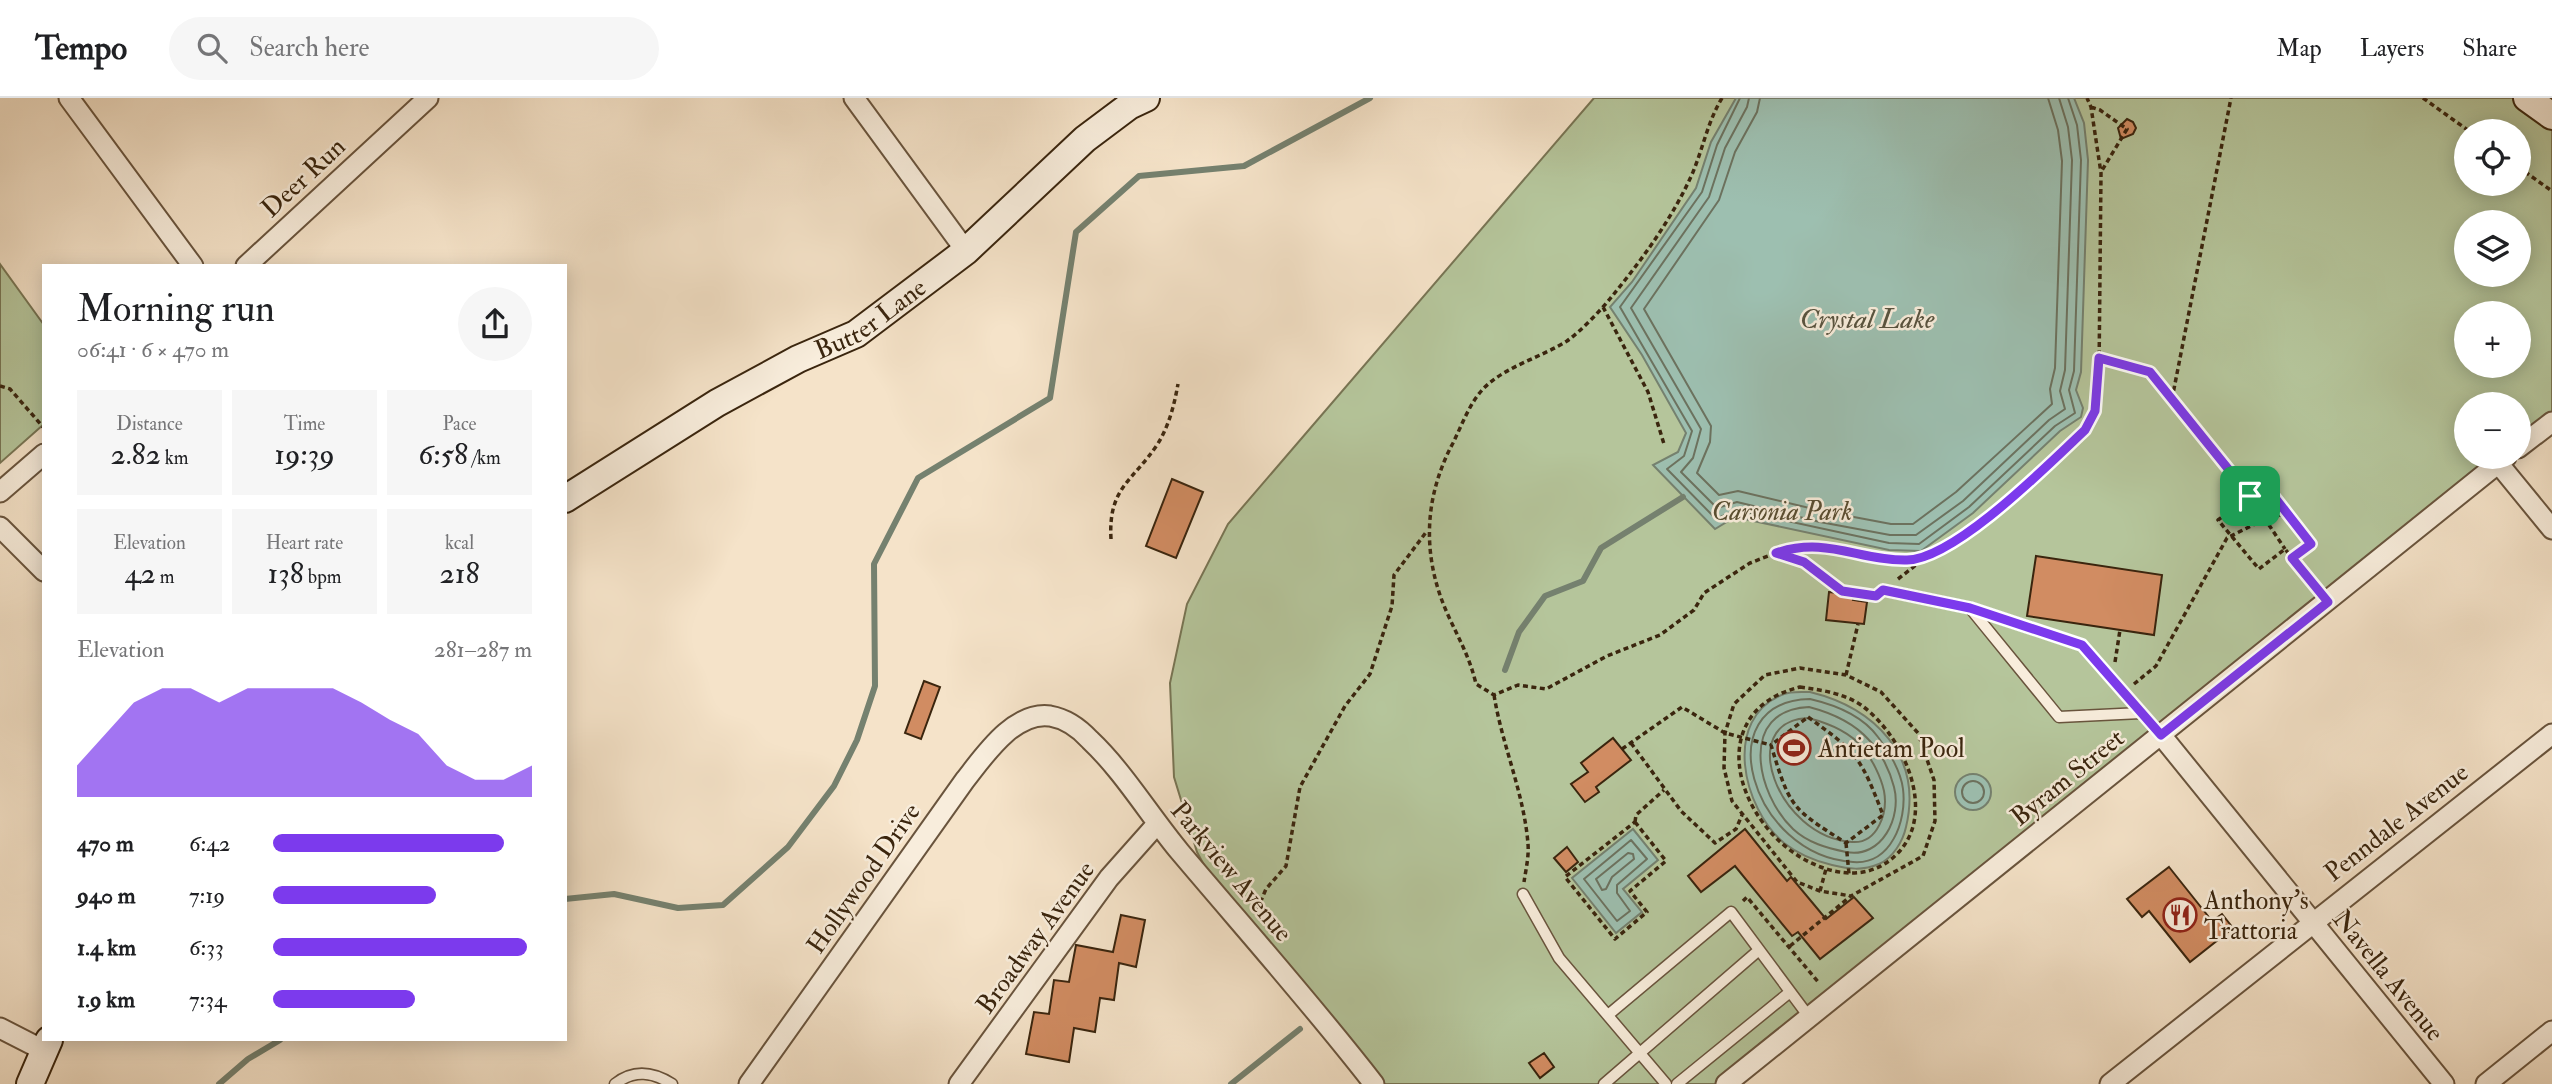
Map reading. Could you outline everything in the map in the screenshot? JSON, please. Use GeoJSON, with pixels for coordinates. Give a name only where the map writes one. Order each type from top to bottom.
{"type":"FeatureCollection","features":[{"type":"Feature","properties":{"kind":"street"},"geometry":{"type":"LineString","coordinates":[[69,98],[193,264]]}},
{"type":"Feature","properties":{"kind":"street"},"geometry":{"type":"LineString","coordinates":[[854,98],[966,251]]}},
{"type":"Feature","properties":{"kind":"street","name":"Butter Lane"},"geometry":{"type":"LineString","coordinates":[[567,498],[717,403],[798,359],[856,334],[966,251],[1085,139],[1129,106],[1146,98]]}},
{"type":"Feature","properties":{"kind":"street"},"geometry":{"type":"LineString","coordinates":[[2527,98],[2552,116]]}},
{"type":"Feature","properties":{"kind":"street","name":"Deer Run"},"geometry":{"type":"LineString","coordinates":[[248,264],[425,99]]}},
{"type":"Feature","properties":{"kind":"street"},"geometry":{"type":"LineString","coordinates":[[2531,438],[2552,422]]}},
{"type":"Feature","properties":{"kind":"street"},"geometry":{"type":"LineString","coordinates":[[0,492],[42,456]]}},
{"type":"Feature","properties":{"kind":"street","name":"Byram Street"},"geometry":{"type":"LineString","coordinates":[[1726,1084],[2491,469]]}},
{"type":"Feature","properties":{"kind":"street"},"geometry":{"type":"LineString","coordinates":[[2508,469],[2552,530]]}},
{"type":"Feature","properties":{"kind":"street"},"geometry":{"type":"LineString","coordinates":[[0,527],[42,569]]}},
{"type":"Feature","properties":{"kind":"street","name":"Parkview Avenue"},"geometry":{"type":"LineString","coordinates":[[1034,716],[1050,716],[1070,722],[1092,741],[1157,824],[1319,1013],[1374,1084]]}},
{"type":"Feature","properties":{"kind":"street","name":"Hollywood Drive"},"geometry":{"type":"LineString","coordinates":[[749,1084],[965,780],[992,746],[1017,725],[1034,716]]}},
{"type":"Feature","properties":{"kind":"street","name":"Penndale Avenue"},"geometry":{"type":"LineString","coordinates":[[2110,1084],[2312,921],[2552,734]]}},
{"type":"Feature","properties":{"kind":"street","name":"Navella Avenue"},"geometry":{"type":"LineString","coordinates":[[2161,735],[2444,1084]]}},
{"type":"Feature","properties":{"kind":"street","name":"Broadway Avenue"},"geometry":{"type":"LineString","coordinates":[[959,1084],[1109,878],[1157,824]]}},
{"type":"Feature","properties":{"kind":"street"},"geometry":{"type":"LineString","coordinates":[[0,1028],[46,1045],[30,1084]]}},
{"type":"Feature","properties":{"kind":"street"},"geometry":{"type":"LineString","coordinates":[[2486,1084],[2552,1031]]}},
{"type":"Feature","properties":{"kind":"lane"},"geometry":{"type":"LineString","coordinates":[[1883,590],[1970,608],[2082,645],[2161,735]]}},
{"type":"Feature","properties":{"kind":"lane"},"geometry":{"type":"LineString","coordinates":[[1970,608],[2059,717],[2141,713]]}},
{"type":"Feature","properties":{"kind":"lane"},"geometry":{"type":"LineString","coordinates":[[1523,894],[1559,958],[1666,1084]]}},
{"type":"Feature","properties":{"kind":"lane"},"geometry":{"type":"LineString","coordinates":[[1608,1015],[1731,912],[1809,1017]]}},
{"type":"Feature","properties":{"kind":"lane"},"geometry":{"type":"LineString","coordinates":[[1604,1084],[1759,950]]}},
{"type":"Feature","properties":{"kind":"lane"},"geometry":{"type":"LineString","coordinates":[[1677,1084],[1790,992]]}},
{"type":"Feature","properties":{"kind":"lane"},"geometry":{"type":"LineString","coordinates":[[615,1084],[624,1077],[640,1073],[652,1073],[673,1084]]}},
{"type":"Feature","properties":{"kind":"path"},"geometry":{"type":"LineString","coordinates":[[1494,695],[1476,684],[1470,659],[1437,588],[1427,531],[1440,466],[1485,387],[1568,340],[1602,307],[1648,249],[1693,172],[1722,98]]}},
{"type":"Feature","properties":{"kind":"path"},"geometry":{"type":"LineString","coordinates":[[1776,553],[1804,562],[1842,591],[1876,596],[1925,558],[1942,551],[1975,526],[2085,430],[2095,411],[2099,358],[2101,173],[2091,107],[2087,98]]}},
{"type":"Feature","properties":{"kind":"path"},"geometry":{"type":"LineString","coordinates":[[2172,399],[2231,98]]}},
{"type":"Feature","properties":{"kind":"path"},"geometry":{"type":"LineString","coordinates":[[2423,98],[2454,120]]}},
{"type":"Feature","properties":{"kind":"path"},"geometry":{"type":"LineString","coordinates":[[2091,107],[2100,110],[2127,130],[2101,173]]}},
{"type":"Feature","properties":{"kind":"path"},"geometry":{"type":"LineString","coordinates":[[2531,176],[2552,191]]}},
{"type":"Feature","properties":{"kind":"path"},"geometry":{"type":"LineString","coordinates":[[1602,307],[1647,392],[1664,444]]}},
{"type":"Feature","properties":{"kind":"path"},"geometry":{"type":"LineString","coordinates":[[2099,358],[2150,372],[2250,496],[2263,520],[2328,602]]}},
{"type":"Feature","properties":{"kind":"path"},"geometry":{"type":"LineString","coordinates":[[1111,539],[1110,514],[1125,482],[1157,445],[1173,413],[1178,384]]}},
{"type":"Feature","properties":{"kind":"path"},"geometry":{"type":"LineString","coordinates":[[0,386],[10,389],[42,426]]}},
{"type":"Feature","properties":{"kind":"path"},"geometry":{"type":"LineString","coordinates":[[2286,549],[2259,569],[2218,520],[2265,485],[2311,544],[2292,558]]}},
{"type":"Feature","properties":{"kind":"path"},"geometry":{"type":"LineString","coordinates":[[2122,693],[2156,666],[2227,538],[2263,520],[2287,513]]}},
{"type":"Feature","properties":{"kind":"path"},"geometry":{"type":"LineString","coordinates":[[1247,931],[1266,889],[1286,866],[1300,787],[1345,706],[1370,674],[1392,606],[1394,575],[1427,531]]}},
{"type":"Feature","properties":{"kind":"path"},"geometry":{"type":"LineString","coordinates":[[1494,695],[1518,685],[1546,690],[1607,656],[1660,635],[1694,610],[1704,593],[1749,563],[1800,545],[1905,560],[1925,558]]}},
{"type":"Feature","properties":{"kind":"path"},"geometry":{"type":"LineString","coordinates":[[1857,601],[1859,594]]}},
{"type":"Feature","properties":{"kind":"path"},"geometry":{"type":"LineString","coordinates":[[1846,675],[1858,624]]}},
{"type":"Feature","properties":{"kind":"path"},"geometry":{"type":"LineString","coordinates":[[2112,682],[2120,630]]}},
{"type":"Feature","properties":{"kind":"path"},"geometry":{"type":"LineString","coordinates":[[1790,946],[1851,896],[1923,856],[1935,821],[1934,780],[1918,733],[1881,692],[1846,675],[1800,668],[1765,675],[1734,704],[1725,733],[1724,768],[1732,801],[1797,882],[1820,891],[1851,896]]}},
{"type":"Feature","properties":{"kind":"path"},"geometry":{"type":"LineString","coordinates":[[1800,687],[1846,697],[1881,723],[1895,740],[1906,763],[1914,801],[1907,842],[1888,862],[1874,870],[1849,874],[1826,869],[1798,858],[1773,837],[1754,812],[1747,795],[1740,757],[1743,737],[1754,711],[1776,693],[1800,687]]}},
{"type":"Feature","properties":{"kind":"path"},"geometry":{"type":"LineString","coordinates":[[1494,695],[1499,729],[1523,811],[1528,846],[1523,894]]}},
{"type":"Feature","properties":{"kind":"path"},"geometry":{"type":"LineString","coordinates":[[1622,749],[1682,708],[1725,733],[1771,746]]}},
{"type":"Feature","properties":{"kind":"path"},"geometry":{"type":"LineString","coordinates":[[1771,746],[1808,717],[1849,747],[1865,767],[1883,815],[1846,843]]}},
{"type":"Feature","properties":{"kind":"path"},"geometry":{"type":"LineString","coordinates":[[1630,743],[1681,811],[1715,843],[1736,829],[1742,815]]}},
{"type":"Feature","properties":{"kind":"path"},"geometry":{"type":"LineString","coordinates":[[1771,746],[1786,795],[1802,816],[1846,843]]}},
{"type":"Feature","properties":{"kind":"path"},"geometry":{"type":"LineString","coordinates":[[1635,822],[1666,861],[1630,891],[1647,912],[1615,939],[1565,877],[1635,822],[1636,815],[1664,790]]}},
{"type":"Feature","properties":{"kind":"path"},"geometry":{"type":"LineString","coordinates":[[1765,844],[1773,837]]}},
{"type":"Feature","properties":{"kind":"path"},"geometry":{"type":"LineString","coordinates":[[1846,843],[1849,874]]}},
{"type":"Feature","properties":{"kind":"path"},"geometry":{"type":"LineString","coordinates":[[1820,891],[1826,869]]}},
{"type":"Feature","properties":{"kind":"path"},"geometry":{"type":"LineString","coordinates":[[1874,870],[1878,881]]}},
{"type":"Feature","properties":{"kind":"path"},"geometry":{"type":"LineString","coordinates":[[1731,912],[1747,897],[1832,999]]}},
{"type":"Feature","properties":{"kind":"green space","name":"Carsonia Park"},"geometry":{"type":"Polygon","coordinates":[[[1594,98],[2527,98],[2552,116],[2552,422],[2531,438],[2531,392],[2454,392],[2454,469],[2491,469],[1726,1084],[1374,1084],[1229,911],[1197,852],[1174,777],[1170,683],[1187,604],[1228,524],[1594,98]]]}},
{"type":"Feature","properties":{"kind":"green space"},"geometry":{"type":"Polygon","coordinates":[[[0,264],[42,322],[42,426],[0,463],[0,264]]]}},
{"type":"Feature","properties":{"kind":"water","name":"Crystal Lake"},"geometry":{"type":"Polygon","coordinates":[[[1736,98],[2074,98],[2084,123],[2088,160],[2081,372],[2076,390],[2083,408],[2081,417],[2060,431],[1973,513],[1921,551],[1889,550],[1735,517],[1715,529],[1653,465],[1678,452],[1686,433],[1642,355],[1610,307],[1632,282],[1696,188],[1711,142],[1736,98]]]}},
{"type":"Feature","properties":{"kind":"water"},"geometry":{"type":"Polygon","coordinates":[[[1810,692],[1833,699],[1873,723],[1889,739],[1900,757],[1907,778],[1909,801],[1906,827],[1897,848],[1889,858],[1879,864],[1867,868],[1850,868],[1826,863],[1795,851],[1770,828],[1749,787],[1745,765],[1746,743],[1752,723],[1764,706],[1784,694],[1810,692]]]}},
{"type":"Feature","properties":{"kind":"water"},"geometry":{"type":"Polygon","coordinates":[[[1973,774],[1986,779],[1991,792],[1986,805],[1973,810],[1960,805],[1955,792],[1960,779],[1973,774]]]}},
{"type":"Feature","properties":{"kind":"water"},"geometry":{"type":"Polygon","coordinates":[[[1633,829],[1658,860],[1623,889],[1642,912],[1616,933],[1572,878],[1633,829]]]}},
{"type":"Feature","properties":{"kind":"building"},"geometry":{"type":"Polygon","coordinates":[[[2127,119],[2133,122],[2136,128],[2133,134],[2121,139],[2118,128],[2127,119]]]}},
{"type":"Feature","properties":{"kind":"building"},"geometry":{"type":"Polygon","coordinates":[[[1172,479],[1203,492],[1176,558],[1146,546],[1172,479]]]}},
{"type":"Feature","properties":{"kind":"building"},"geometry":{"type":"Polygon","coordinates":[[[2036,556],[2162,575],[2154,635],[2027,616],[2036,556]]]}},
{"type":"Feature","properties":{"kind":"building"},"geometry":{"type":"Polygon","coordinates":[[[1829,592],[1854,595],[1853,600],[1867,602],[1864,624],[1826,620],[1829,592]]]}},
{"type":"Feature","properties":{"kind":"building"},"geometry":{"type":"Polygon","coordinates":[[[924,681],[940,687],[921,739],[905,733],[924,681]]]}},
{"type":"Feature","properties":{"kind":"building"},"geometry":{"type":"Polygon","coordinates":[[[1613,738],[1631,760],[1596,787],[1599,792],[1585,802],[1571,784],[1588,772],[1581,763],[1613,738]]]}},
{"type":"Feature","properties":{"kind":"building"},"geometry":{"type":"Polygon","coordinates":[[[1745,829],[1787,881],[1791,877],[1826,919],[1854,897],[1873,918],[1820,959],[1798,932],[1792,936],[1735,866],[1701,892],[1688,876],[1745,829]]]}},
{"type":"Feature","properties":{"kind":"building"},"geometry":{"type":"Polygon","coordinates":[[[1567,847],[1578,862],[1566,872],[1554,858],[1567,847]]]}},
{"type":"Feature","properties":{"kind":"building","name":"Anthony's Trattoria"},"geometry":{"type":"Polygon","coordinates":[[[2169,867],[2212,921],[2222,914],[2233,928],[2190,962],[2149,911],[2142,917],[2127,899],[2169,867]]]}},
{"type":"Feature","properties":{"kind":"building"},"geometry":{"type":"Polygon","coordinates":[[[1121,915],[1145,920],[1136,967],[1119,963],[1114,1000],[1100,998],[1095,1032],[1074,1028],[1069,1062],[1026,1054],[1034,1012],[1049,1014],[1054,980],[1069,982],[1076,945],[1113,952],[1121,915]]]}},
{"type":"Feature","properties":{"kind":"building"},"geometry":{"type":"Polygon","coordinates":[[[1544,1053],[1554,1067],[1540,1078],[1529,1063],[1544,1053]]]}},
{"type":"Feature","properties":{"kind":"waterway"},"geometry":{"type":"LineString","coordinates":[[567,899],[614,894],[678,908],[723,905],[788,847],[834,786],[857,740],[875,686],[874,564],[918,478],[1050,398],[1076,232],[1139,176],[1244,166],[1370,98]]}},
{"type":"Feature","properties":{"kind":"waterway"},"geometry":{"type":"LineString","coordinates":[[1505,670],[1519,632],[1545,596],[1583,581],[1601,548],[1683,497]]}},
{"type":"Feature","properties":{"kind":"waterway"},"geometry":{"type":"LineString","coordinates":[[1231,1084],[1300,1029]]}},
{"type":"Feature","properties":{"kind":"waterway"},"geometry":{"type":"LineString","coordinates":[[219,1084],[248,1059],[278,1041]]}},
{"type":"Feature","properties":{"kind":"place","name":"Antietam Pool"},"geometry":{"type":"Point","coordinates":[1794,748]}},
{"type":"Feature","properties":{"kind":"place","name":"Anthony's Trattoria"},"geometry":{"type":"Point","coordinates":[2180,915]}},
{"type":"Feature","properties":{"kind":"route"},"geometry":{"type":"LineString","coordinates":[[2099,358],[2150,372],[2250,496],[2265,485],[2311,544],[2292,558],[2328,602],[2161,735],[2082,645],[1970,608],[1883,590],[1876,596],[1842,591],[1804,562],[1776,553],[1800,545],[1837,548],[1905,560],[1925,558],[1942,551],[1975,526],[2085,430],[2095,411],[2099,358]]}}]}
